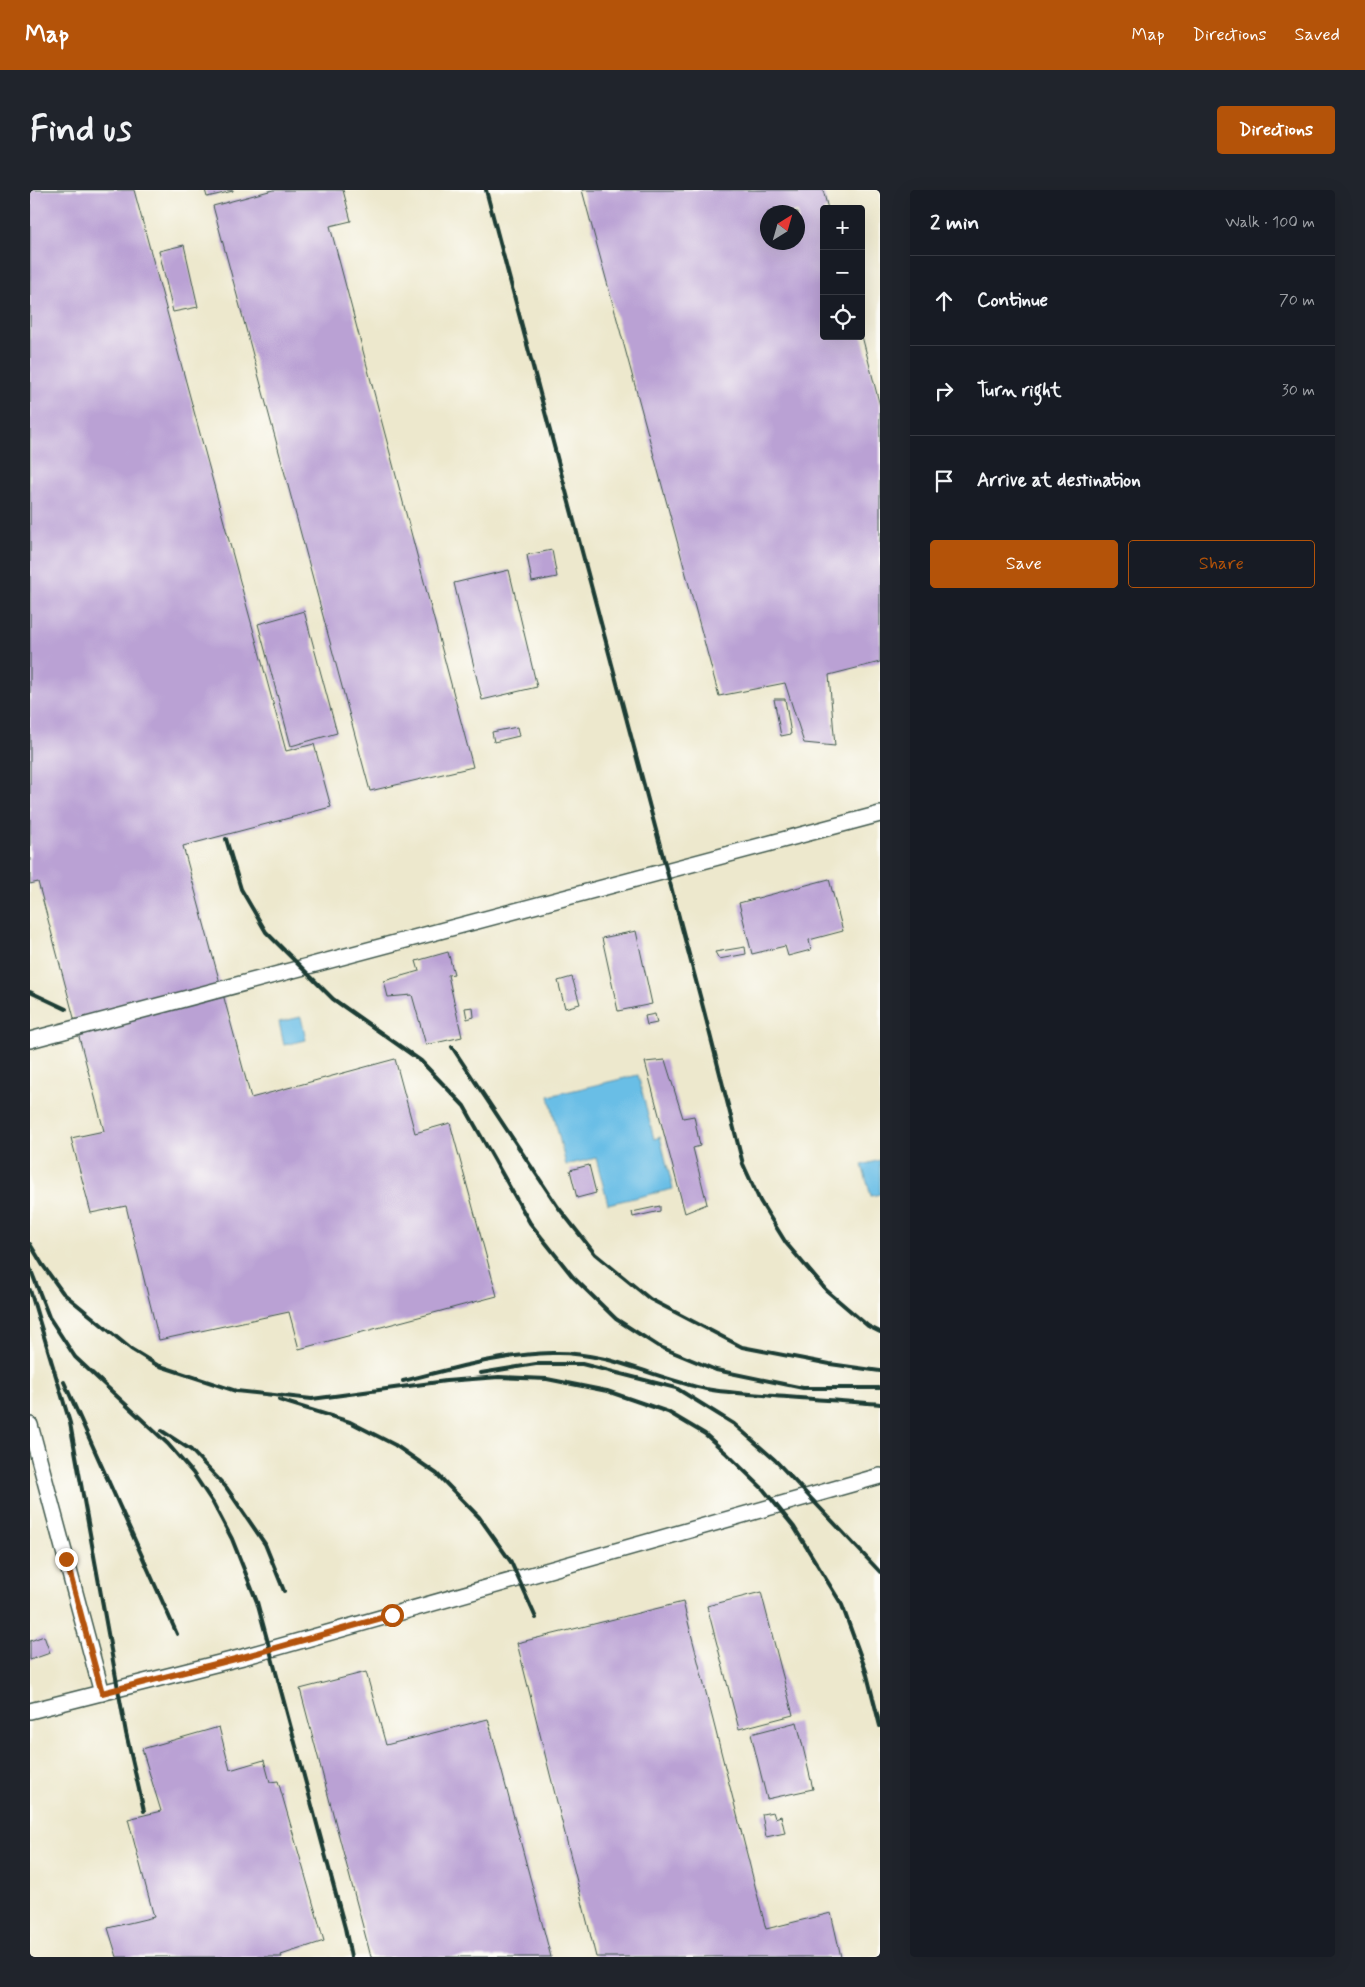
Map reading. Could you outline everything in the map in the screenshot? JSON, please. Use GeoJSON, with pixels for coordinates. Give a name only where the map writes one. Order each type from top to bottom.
{"type":"FeatureCollection","features":[{"type":"Feature","properties":{"kind":"lane"},"geometry":{"type":"LineString","coordinates":[[30,1040],[880,814]]}},
{"type":"Feature","properties":{"kind":"lane"},"geometry":{"type":"LineString","coordinates":[[30,1425],[102,1693]]}},
{"type":"Feature","properties":{"kind":"lane"},"geometry":{"type":"LineString","coordinates":[[30,1711],[243,1657],[880,1476]]}},
{"type":"Feature","properties":{"kind":"water"},"geometry":{"type":"Polygon","coordinates":[[[301,1017],[306,1040],[284,1045],[279,1022],[301,1017]]]}},
{"type":"Feature","properties":{"kind":"water"},"geometry":{"type":"Polygon","coordinates":[[[638,1075],[654,1139],[660,1137],[673,1189],[608,1204],[596,1158],[566,1165],[549,1096],[638,1075]]]}},
{"type":"Feature","properties":{"kind":"water"},"geometry":{"type":"Polygon","coordinates":[[[880,1160],[880,1194],[871,1196],[862,1165],[880,1160]]]}},
{"type":"Feature","properties":{"kind":"building"},"geometry":{"type":"Polygon","coordinates":[[[30,190],[134,190],[286,751],[314,744],[331,807],[183,846],[251,1098],[395,1059],[415,1133],[450,1123],[497,1296],[299,1349],[289,1312],[159,1340],[126,1206],[91,1213],[71,1138],[104,1131],[38,882],[30,884],[30,190]]]}},
{"type":"Feature","properties":{"kind":"building"},"geometry":{"type":"Polygon","coordinates":[[[205,190],[233,190],[233,191],[207,197],[205,190]]]}},
{"type":"Feature","properties":{"kind":"building"},"geometry":{"type":"Polygon","coordinates":[[[273,190],[343,190],[351,221],[330,226],[473,767],[370,791],[213,206],[273,190]]]}},
{"type":"Feature","properties":{"kind":"building"},"geometry":{"type":"Polygon","coordinates":[[[582,190],[823,190],[827,205],[820,205],[820,340],[863,340],[880,406],[880,662],[829,675],[835,746],[804,743],[785,683],[719,696],[582,190]]]}},
{"type":"Feature","properties":{"kind":"building"},"geometry":{"type":"Polygon","coordinates":[[[184,245],[198,307],[173,312],[159,251],[184,245]]]}},
{"type":"Feature","properties":{"kind":"building"},"geometry":{"type":"Polygon","coordinates":[[[552,550],[557,577],[532,582],[527,555],[552,550]]]}},
{"type":"Feature","properties":{"kind":"building"},"geometry":{"type":"Polygon","coordinates":[[[509,570],[537,687],[482,700],[454,583],[509,570]]]}},
{"type":"Feature","properties":{"kind":"building"},"geometry":{"type":"Polygon","coordinates":[[[304,611],[337,733],[291,746],[258,624],[304,611]]]}},
{"type":"Feature","properties":{"kind":"building"},"geometry":{"type":"Polygon","coordinates":[[[774,699],[785,699],[791,734],[781,736],[774,699]]]}},
{"type":"Feature","properties":{"kind":"building"},"geometry":{"type":"Polygon","coordinates":[[[517,727],[519,736],[494,742],[492,732],[517,727]]]}},
{"type":"Feature","properties":{"kind":"building"},"geometry":{"type":"Polygon","coordinates":[[[829,879],[843,931],[809,940],[811,950],[788,956],[785,946],[752,954],[739,903],[829,879]]]}},
{"type":"Feature","properties":{"kind":"building"},"geometry":{"type":"Polygon","coordinates":[[[636,931],[652,1004],[618,1011],[602,938],[636,931]]]}},
{"type":"Feature","properties":{"kind":"building"},"geometry":{"type":"Polygon","coordinates":[[[745,947],[746,954],[719,959],[715,952],[745,947]]]}},
{"type":"Feature","properties":{"kind":"building"},"geometry":{"type":"Polygon","coordinates":[[[448,952],[454,974],[448,975],[462,1037],[426,1045],[412,995],[388,997],[384,981],[419,971],[416,961],[448,952]]]}},
{"type":"Feature","properties":{"kind":"building"},"geometry":{"type":"Polygon","coordinates":[[[572,977],[580,1004],[565,1008],[558,981],[572,977]]]}},
{"type":"Feature","properties":{"kind":"building"},"geometry":{"type":"Polygon","coordinates":[[[473,1007],[474,1017],[467,1019],[465,1008],[473,1007]]]}},
{"type":"Feature","properties":{"kind":"building"},"geometry":{"type":"Polygon","coordinates":[[[655,1014],[657,1023],[647,1025],[645,1016],[655,1014]]]}},
{"type":"Feature","properties":{"kind":"building"},"geometry":{"type":"Polygon","coordinates":[[[665,1060],[683,1118],[694,1116],[700,1146],[693,1148],[707,1204],[685,1213],[645,1062],[665,1060]]]}},
{"type":"Feature","properties":{"kind":"building"},"geometry":{"type":"Polygon","coordinates":[[[589,1165],[596,1193],[577,1198],[570,1170],[589,1165]]]}},
{"type":"Feature","properties":{"kind":"building"},"geometry":{"type":"Polygon","coordinates":[[[660,1206],[660,1211],[633,1217],[632,1212],[660,1206]]]}},
{"type":"Feature","properties":{"kind":"building"},"geometry":{"type":"Polygon","coordinates":[[[761,1592],[793,1715],[739,1729],[707,1606],[761,1592]]]}},
{"type":"Feature","properties":{"kind":"building"},"geometry":{"type":"Polygon","coordinates":[[[683,1602],[766,1929],[831,1913],[841,1957],[596,1957],[517,1643],[683,1602]]]}},
{"type":"Feature","properties":{"kind":"building"},"geometry":{"type":"Polygon","coordinates":[[[44,1636],[50,1653],[30,1660],[30,1641],[44,1636]]]}},
{"type":"Feature","properties":{"kind":"building"},"geometry":{"type":"Polygon","coordinates":[[[366,1672],[386,1745],[488,1719],[551,1957],[371,1957],[300,1689],[366,1672]]]}},
{"type":"Feature","properties":{"kind":"building"},"geometry":{"type":"Polygon","coordinates":[[[797,1722],[813,1789],[767,1799],[751,1734],[797,1722]]]}},
{"type":"Feature","properties":{"kind":"building"},"geometry":{"type":"Polygon","coordinates":[[[219,1727],[230,1770],[264,1760],[270,1782],[278,1781],[324,1941],[281,1955],[282,1957],[117,1957],[108,1928],[154,1917],[128,1819],[161,1811],[142,1749],[219,1727]]]}},
{"type":"Feature","properties":{"kind":"building"},"geometry":{"type":"Polygon","coordinates":[[[773,1812],[775,1818],[781,1816],[785,1833],[766,1837],[762,1814],[773,1812]]]}},
{"type":"Feature","properties":{"kind":"railway"},"geometry":{"type":"LineString","coordinates":[[486,190],[743,1164],[760,1201],[786,1243],[826,1290],[868,1326],[880,1332]]}},
{"type":"Feature","properties":{"kind":"railway"},"geometry":{"type":"LineString","coordinates":[[226,839],[241,889],[266,932],[333,999],[421,1061],[464,1106],[530,1223],[573,1277],[616,1319],[658,1346],[716,1370],[803,1388],[880,1388]]}},
{"type":"Feature","properties":{"kind":"railway"},"geometry":{"type":"LineString","coordinates":[[30,992],[66,1009]]}},
{"type":"Feature","properties":{"kind":"railway"},"geometry":{"type":"LineString","coordinates":[[452,1047],[558,1207],[595,1254],[650,1299],[742,1347],[830,1364],[880,1371]]}},
{"type":"Feature","properties":{"kind":"railway"},"geometry":{"type":"LineString","coordinates":[[30,1244],[63,1293],[131,1349],[157,1365],[236,1391],[312,1399],[446,1381],[499,1377],[547,1379],[607,1391],[668,1412],[705,1434],[727,1454],[763,1489],[794,1527],[842,1605],[866,1671],[880,1726]]}},
{"type":"Feature","properties":{"kind":"railway"},"geometry":{"type":"LineString","coordinates":[[30,1268],[49,1317],[75,1357],[168,1444],[193,1473],[213,1503],[232,1539],[257,1602],[345,1928],[351,1957]]}},
{"type":"Feature","properties":{"kind":"railway"},"geometry":{"type":"LineString","coordinates":[[30,1290],[70,1423],[126,1733],[144,1811]]}},
{"type":"Feature","properties":{"kind":"railway"},"geometry":{"type":"LineString","coordinates":[[403,1381],[495,1359],[552,1353],[592,1356],[706,1389],[880,1404]]}},
{"type":"Feature","properties":{"kind":"railway"},"geometry":{"type":"LineString","coordinates":[[481,1373],[536,1364],[582,1364],[676,1388],[734,1424],[775,1460],[880,1572]]}},
{"type":"Feature","properties":{"kind":"railway"},"geometry":{"type":"LineString","coordinates":[[64,1382],[177,1634]]}},
{"type":"Feature","properties":{"kind":"railway"},"geometry":{"type":"LineString","coordinates":[[279,1400],[350,1422],[395,1445],[437,1474],[479,1517],[511,1562],[536,1618]]}},
{"type":"Feature","properties":{"kind":"railway"},"geometry":{"type":"LineString","coordinates":[[162,1431],[191,1450],[226,1487],[265,1544],[284,1591]]}},
{"type":"Feature","properties":{"kind":"route"},"geometry":{"type":"LineString","coordinates":[[66,1559],[102,1693],[243,1657],[392,1615]]}}]}
